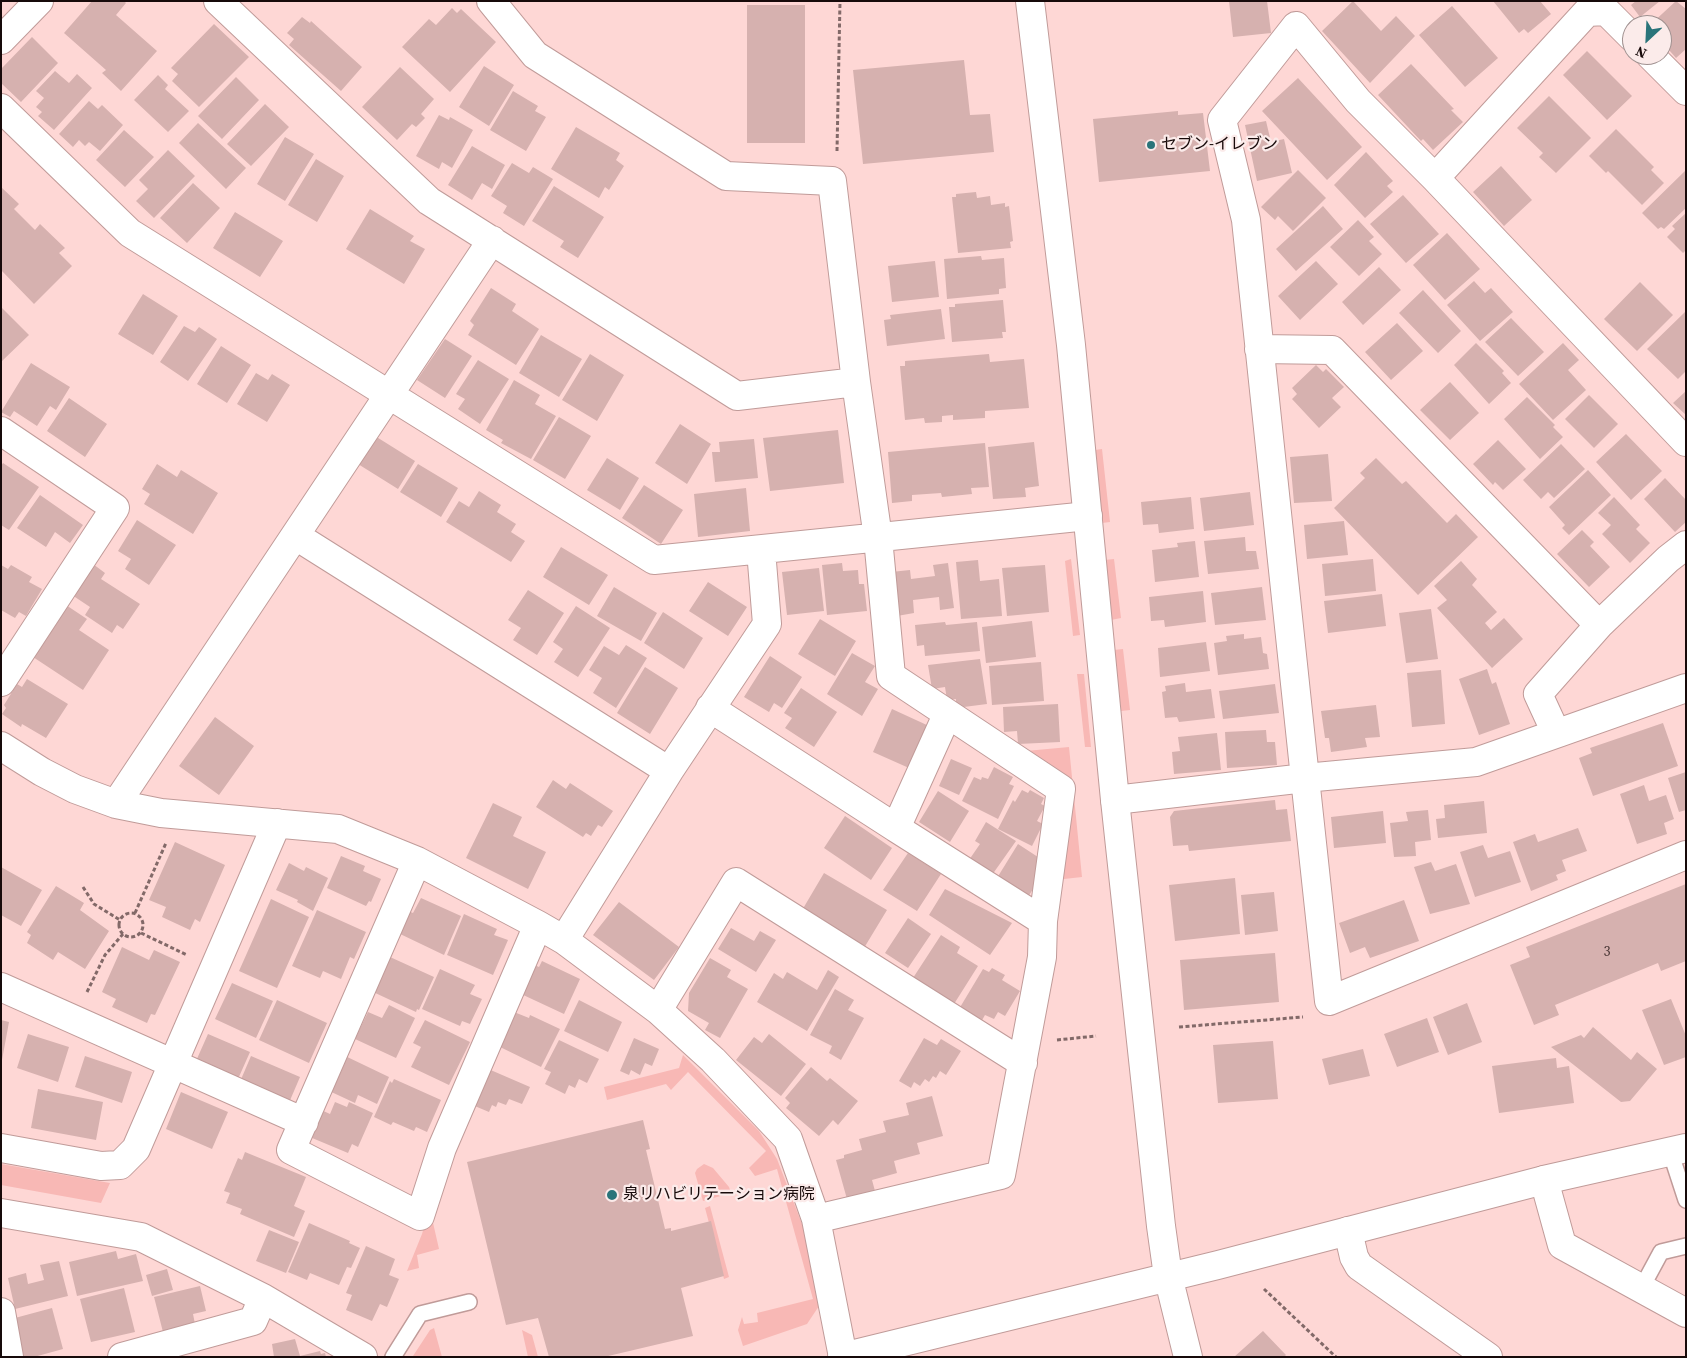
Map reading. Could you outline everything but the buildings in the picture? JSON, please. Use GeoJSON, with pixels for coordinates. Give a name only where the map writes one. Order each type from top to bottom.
{"type":"FeatureCollection","features":[{"type":"Feature","properties":{"kind":"street"},"geometry":{"type":"LineString","coordinates":[[1,40],[38,1]]}},
{"type":"Feature","properties":{"kind":"street"},"geometry":{"type":"LineString","coordinates":[[218,1],[429,201],[737,396],[856,382]]}},
{"type":"Feature","properties":{"kind":"street"},"geometry":{"type":"LineString","coordinates":[[491,1],[536,55],[726,176],[832,182],[856,382],[878,538],[891,676],[1061,789],[1043,921],[1042,958],[1001,1175],[816,1220]]}},
{"type":"Feature","properties":{"kind":"street"},"geometry":{"type":"LineString","coordinates":[[1030,1],[1088,516],[1115,800],[1161,1226],[1168,1276],[1188,1357]]}},
{"type":"Feature","properties":{"kind":"street"},"geometry":{"type":"LineString","coordinates":[[1435,178],[1586,12],[1606,11],[1622,27]]}},
{"type":"Feature","properties":{"kind":"street"},"geometry":{"type":"LineString","coordinates":[[1686,442],[1435,178],[1358,101],[1296,26],[1222,120],[1246,220],[1329,1001],[1686,855]]}},
{"type":"Feature","properties":{"kind":"street"},"geometry":{"type":"LineString","coordinates":[[1660,65],[1686,91]]}},
{"type":"Feature","properties":{"kind":"street"},"geometry":{"type":"LineString","coordinates":[[1,108],[130,233],[654,560],[1088,516]]}},
{"type":"Feature","properties":{"kind":"street"},"geometry":{"type":"LineString","coordinates":[[116,804],[492,240]]}},
{"type":"Feature","properties":{"kind":"street"},"geometry":{"type":"LineString","coordinates":[[1259,348],[1332,350],[1599,625]]}},
{"type":"Feature","properties":{"kind":"street"},"geometry":{"type":"LineString","coordinates":[[1,682],[115,508],[2,432]]}},
{"type":"Feature","properties":{"kind":"street"},"geometry":{"type":"LineString","coordinates":[[296,536],[669,771]]}},
{"type":"Feature","properties":{"kind":"street"},"geometry":{"type":"LineString","coordinates":[[1556,733],[1538,694],[1599,625],[1668,559],[1686,546]]}},
{"type":"Feature","properties":{"kind":"street"},"geometry":{"type":"LineString","coordinates":[[564,940],[669,771],[767,624],[761,550]]}},
{"type":"Feature","properties":{"kind":"street"},"geometry":{"type":"LineString","coordinates":[[1115,800],[1305,778],[1476,762],[1686,688]]}},
{"type":"Feature","properties":{"kind":"street"},"geometry":{"type":"LineString","coordinates":[[710,708],[1043,921]]}},
{"type":"Feature","properties":{"kind":"street"},"geometry":{"type":"LineString","coordinates":[[896,828],[947,715]]}},
{"type":"Feature","properties":{"kind":"street"},"geometry":{"type":"LineString","coordinates":[[1,746],[42,772],[75,789],[116,804],[169,813],[338,829],[417,861],[564,940],[658,1010],[713,1060],[788,1139],[816,1220],[842,1357],[1348,1231],[1544,1180],[1678,1150]]}},
{"type":"Feature","properties":{"kind":"street"},"geometry":{"type":"LineString","coordinates":[[1,1148],[100,1166],[120,1165],[136,1149],[277,823]]}},
{"type":"Feature","properties":{"kind":"street"},"geometry":{"type":"LineString","coordinates":[[417,861],[291,1150],[420,1216],[442,1148],[538,925]]}},
{"type":"Feature","properties":{"kind":"street"},"geometry":{"type":"LineString","coordinates":[[658,1010],[736,882],[1025,1053]]}},
{"type":"Feature","properties":{"kind":"street"},"geometry":{"type":"LineString","coordinates":[[1,987],[304,1122]]}},
{"type":"Feature","properties":{"kind":"street"},"geometry":{"type":"LineString","coordinates":[[1544,1180],[1562,1245],[1686,1314]]}},
{"type":"Feature","properties":{"kind":"street"},"geometry":{"type":"LineString","coordinates":[[1,1214],[141,1237],[264,1298],[363,1357]]}},
{"type":"Feature","properties":{"kind":"street"},"geometry":{"type":"LineString","coordinates":[[1348,1231],[1354,1257],[1359,1266],[1488,1357]]}},
{"type":"Feature","properties":{"kind":"street"},"geometry":{"type":"LineString","coordinates":[[122,1357],[253,1321],[264,1298]]}},
{"type":"Feature","properties":{"kind":"street"},"geometry":{"type":"LineString","coordinates":[[1,1312],[9,1357]]}},
{"type":"Feature","properties":{"kind":"lane"},"geometry":{"type":"LineString","coordinates":[[1678,1150],[1686,1200]]}},
{"type":"Feature","properties":{"kind":"lane"},"geometry":{"type":"LineString","coordinates":[[1641,1289],[1661,1252],[1686,1246]]}},
{"type":"Feature","properties":{"kind":"lane"},"geometry":{"type":"LineString","coordinates":[[393,1357],[420,1314],[469,1302]]}},
{"type":"Feature","properties":{"kind":"path"},"geometry":{"type":"LineString","coordinates":[[832,182],[837,164],[840,1]]}},
{"type":"Feature","properties":{"kind":"path"},"geometry":{"type":"LineString","coordinates":[[135,913],[167,840],[169,813]]}},
{"type":"Feature","properties":{"kind":"path"},"geometry":{"type":"LineString","coordinates":[[83,887],[94,904],[120,920]]}},
{"type":"Feature","properties":{"kind":"path"},"geometry":{"type":"LineString","coordinates":[[141,933],[143,921],[135,913],[127,913],[120,920],[119,926],[123,934],[130,937],[141,933],[215,968]]}},
{"type":"Feature","properties":{"kind":"path"},"geometry":{"type":"LineString","coordinates":[[74,1020],[105,955],[123,934]]}},
{"type":"Feature","properties":{"kind":"path"},"geometry":{"type":"LineString","coordinates":[[1179,1027],[1313,1016],[1329,1001]]}},
{"type":"Feature","properties":{"kind":"path"},"geometry":{"type":"LineString","coordinates":[[1025,1053],[1096,1036]]}},
{"type":"Feature","properties":{"kind":"path"},"geometry":{"type":"LineString","coordinates":[[1264,1289],[1336,1357]]}},
{"type":"Feature","properties":{"kind":"shaded area"},"geometry":{"type":"Polygon","coordinates":[[[1102,449],[1110,522],[1102,523],[1095,450],[1102,449]]]}},
{"type":"Feature","properties":{"kind":"shaded area"},"geometry":{"type":"Polygon","coordinates":[[[1071,559],[1080,635],[1073,636],[1065,561],[1071,559]]]}},
{"type":"Feature","properties":{"kind":"shaded area"},"geometry":{"type":"Polygon","coordinates":[[[1114,559],[1121,618],[1111,620],[1105,560],[1114,559]]]}},
{"type":"Feature","properties":{"kind":"shaded area"},"geometry":{"type":"Polygon","coordinates":[[[1123,649],[1130,710],[1121,711],[1114,650],[1123,649]]]}},
{"type":"Feature","properties":{"kind":"shaded area"},"geometry":{"type":"Polygon","coordinates":[[[1077,674],[1084,674],[1091,747],[1085,747],[1077,674]]]}},
{"type":"Feature","properties":{"kind":"shaded area"},"geometry":{"type":"Polygon","coordinates":[[[1069,747],[1082,877],[1055,880],[1069,785],[1015,752],[1069,747]]]}},
{"type":"Feature","properties":{"kind":"shaded area"},"geometry":{"type":"Polygon","coordinates":[[[683,1055],[759,1131],[777,1159],[805,1232],[821,1303],[807,1324],[743,1346],[738,1330],[742,1317],[744,1324],[758,1322],[757,1313],[813,1299],[777,1169],[755,1176],[749,1168],[766,1151],[688,1072],[671,1090],[666,1084],[607,1100],[604,1087],[679,1068],[683,1055]]]}},
{"type":"Feature","properties":{"kind":"shaded area"},"geometry":{"type":"Polygon","coordinates":[[[462,1121],[464,1134],[457,1137],[431,1214],[439,1249],[417,1255],[419,1268],[407,1271],[422,1234],[446,1149],[462,1121]]]}},
{"type":"Feature","properties":{"kind":"shaded area"},"geometry":{"type":"Polygon","coordinates":[[[1,1164],[110,1183],[101,1203],[1,1185],[1,1164]]]}},
{"type":"Feature","properties":{"kind":"shaded area"},"geometry":{"type":"Polygon","coordinates":[[[704,1164],[713,1168],[729,1187],[731,1193],[703,1201],[695,1173],[704,1164]]]}},
{"type":"Feature","properties":{"kind":"shaded area"},"geometry":{"type":"Polygon","coordinates":[[[710,1206],[729,1277],[724,1279],[705,1208],[710,1206]]]}},
{"type":"Feature","properties":{"kind":"shaded area"},"geometry":{"type":"Polygon","coordinates":[[[434,1328],[442,1357],[413,1356],[430,1330],[434,1328]]]}},
{"type":"Feature","properties":{"kind":"shaded area"},"geometry":{"type":"Polygon","coordinates":[[[522,1330],[532,1335],[538,1357],[528,1357],[522,1330]]]}},
{"type":"Feature","properties":{"kind":"place","name":"セブン-イレブン"},"geometry":{"type":"Point","coordinates":[1151,145]}},
{"type":"Feature","properties":{"kind":"place","name":"泉リハビリテーション病院"},"geometry":{"type":"Point","coordinates":[612,1195]}}]}
